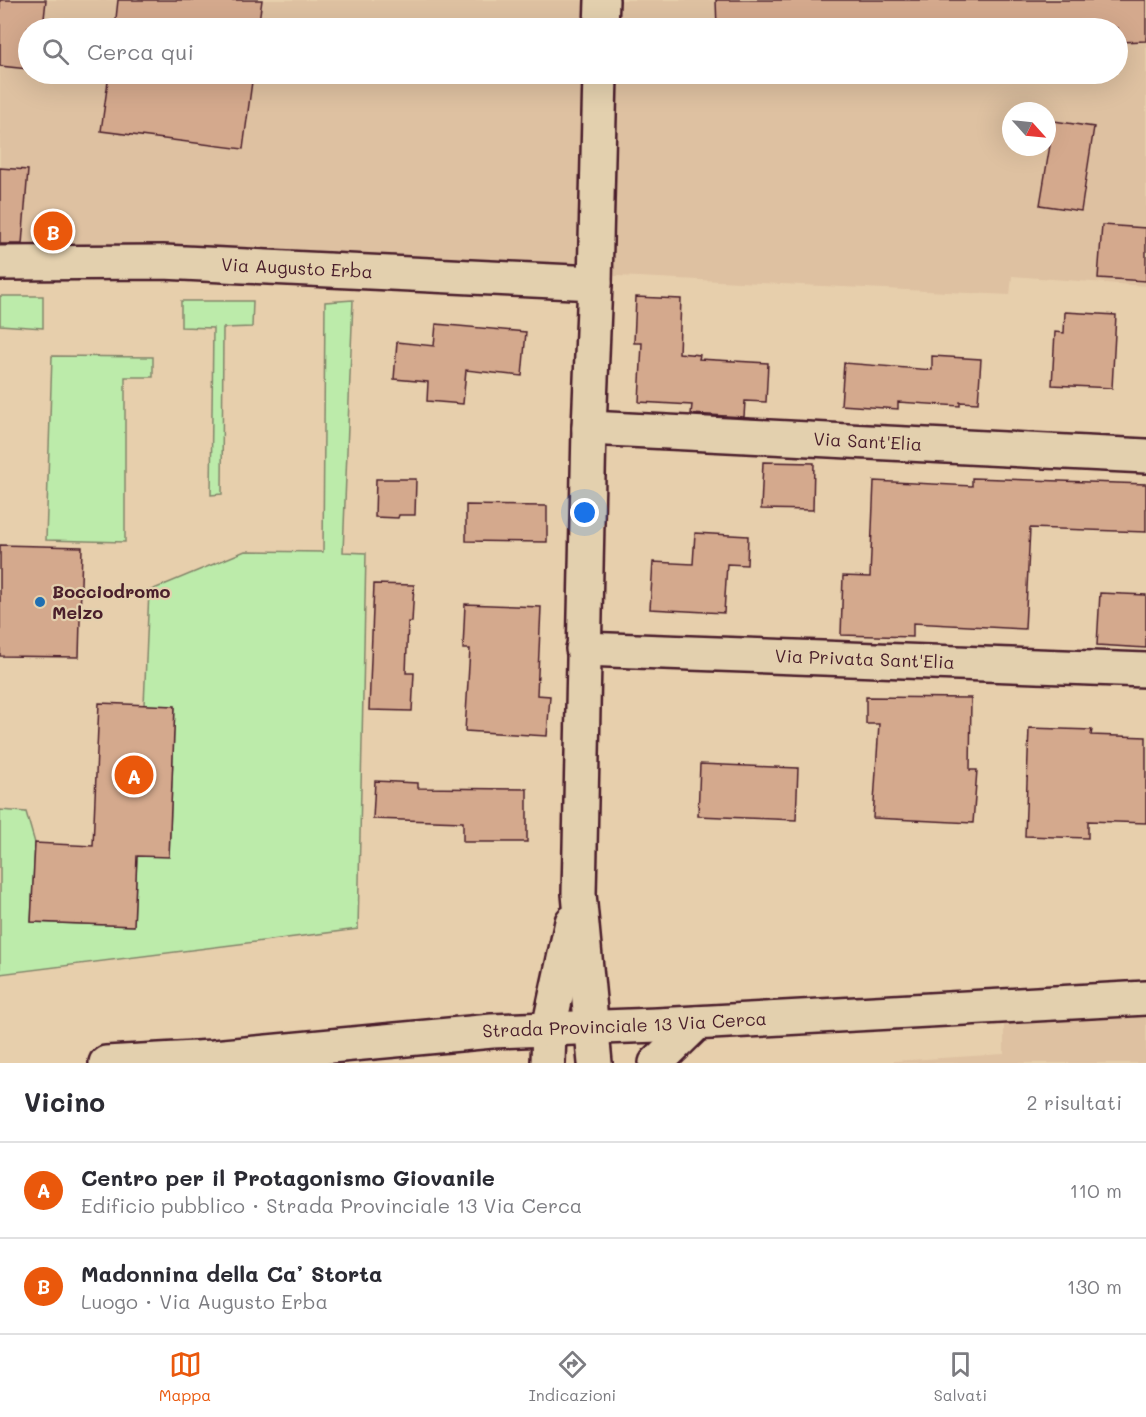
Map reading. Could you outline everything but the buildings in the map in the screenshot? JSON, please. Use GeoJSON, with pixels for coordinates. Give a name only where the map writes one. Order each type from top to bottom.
{"type":"FeatureCollection","features":[{"type":"Feature","properties":{"kind":"street"},"geometry":{"type":"LineString","coordinates":[[601,18],[602,0]]}},
{"type":"Feature","properties":{"kind":"street"},"geometry":{"type":"LineString","coordinates":[[595,1063],[579,894],[588,428],[595,283],[600,84]]}},
{"type":"Feature","properties":{"kind":"street","name":"Via Augusto Erba"},"geometry":{"type":"LineString","coordinates":[[0,263],[163,262],[595,283]]}},
{"type":"Feature","properties":{"kind":"street","name":"Via Sant'Elia"},"geometry":{"type":"LineString","coordinates":[[588,428],[1146,456]]}},
{"type":"Feature","properties":{"kind":"street","name":"Via Privata Sant'Elia"},"geometry":{"type":"LineString","coordinates":[[583,649],[1146,670]]}},
{"type":"Feature","properties":{"kind":"street"},"geometry":{"type":"LineString","coordinates":[[548,1063],[549,1028],[579,894]]}},
{"type":"Feature","properties":{"kind":"street","name":"Strada Provinciale 13 Via Cerca"},"geometry":{"type":"LineString","coordinates":[[106,1063],[213,1057],[492,1031],[697,1023],[1146,998]]}},
{"type":"Feature","properties":{"kind":"street"},"geometry":{"type":"LineString","coordinates":[[656,1063],[697,1023]]}},
{"type":"Feature","properties":{"kind":"street"},"geometry":{"type":"LineString","coordinates":[[213,1057],[303,1063]]}},
{"type":"Feature","properties":{"kind":"shaded area"},"geometry":{"type":"Polygon","coordinates":[[[0,0],[1146,0],[1146,286],[1012,276],[1010,295],[597,275],[0,254],[0,0]]]}},
{"type":"Feature","properties":{"kind":"shaded area"},"geometry":{"type":"Polygon","coordinates":[[[1146,1011],[1146,1063],[894,1063],[894,1061],[1004,1054],[1004,1022],[1146,1011]]]}},
{"type":"Feature","properties":{"kind":"green space"},"geometry":{"type":"Polygon","coordinates":[[[0,296],[43,296],[43,328],[0,325],[0,296]]]}},
{"type":"Feature","properties":{"kind":"green space"},"geometry":{"type":"Polygon","coordinates":[[[353,300],[343,552],[366,553],[358,929],[0,974],[0,810],[26,812],[35,843],[31,922],[134,926],[137,856],[169,856],[175,707],[144,705],[149,591],[245,551],[323,552],[325,302],[353,300]]]}},
{"type":"Feature","properties":{"kind":"green space"},"geometry":{"type":"Polygon","coordinates":[[[181,301],[253,301],[252,327],[223,328],[222,494],[211,495],[213,328],[181,327],[181,301]]]}},
{"type":"Feature","properties":{"kind":"green space"},"geometry":{"type":"Polygon","coordinates":[[[52,356],[153,357],[153,377],[125,377],[125,542],[46,540],[52,356]]]}},
{"type":"Feature","properties":{"kind":"place","name":"Madonnina della Ca’ Storta"},"geometry":{"type":"Point","coordinates":[53,231]}},
{"type":"Feature","properties":{"kind":"place","name":"Bocciodromo Melzo"},"geometry":{"type":"Point","coordinates":[40,602]}},
{"type":"Feature","properties":{"kind":"place","name":"Centro per il Protagonismo Giovanile"},"geometry":{"type":"Point","coordinates":[134,775]}}]}
